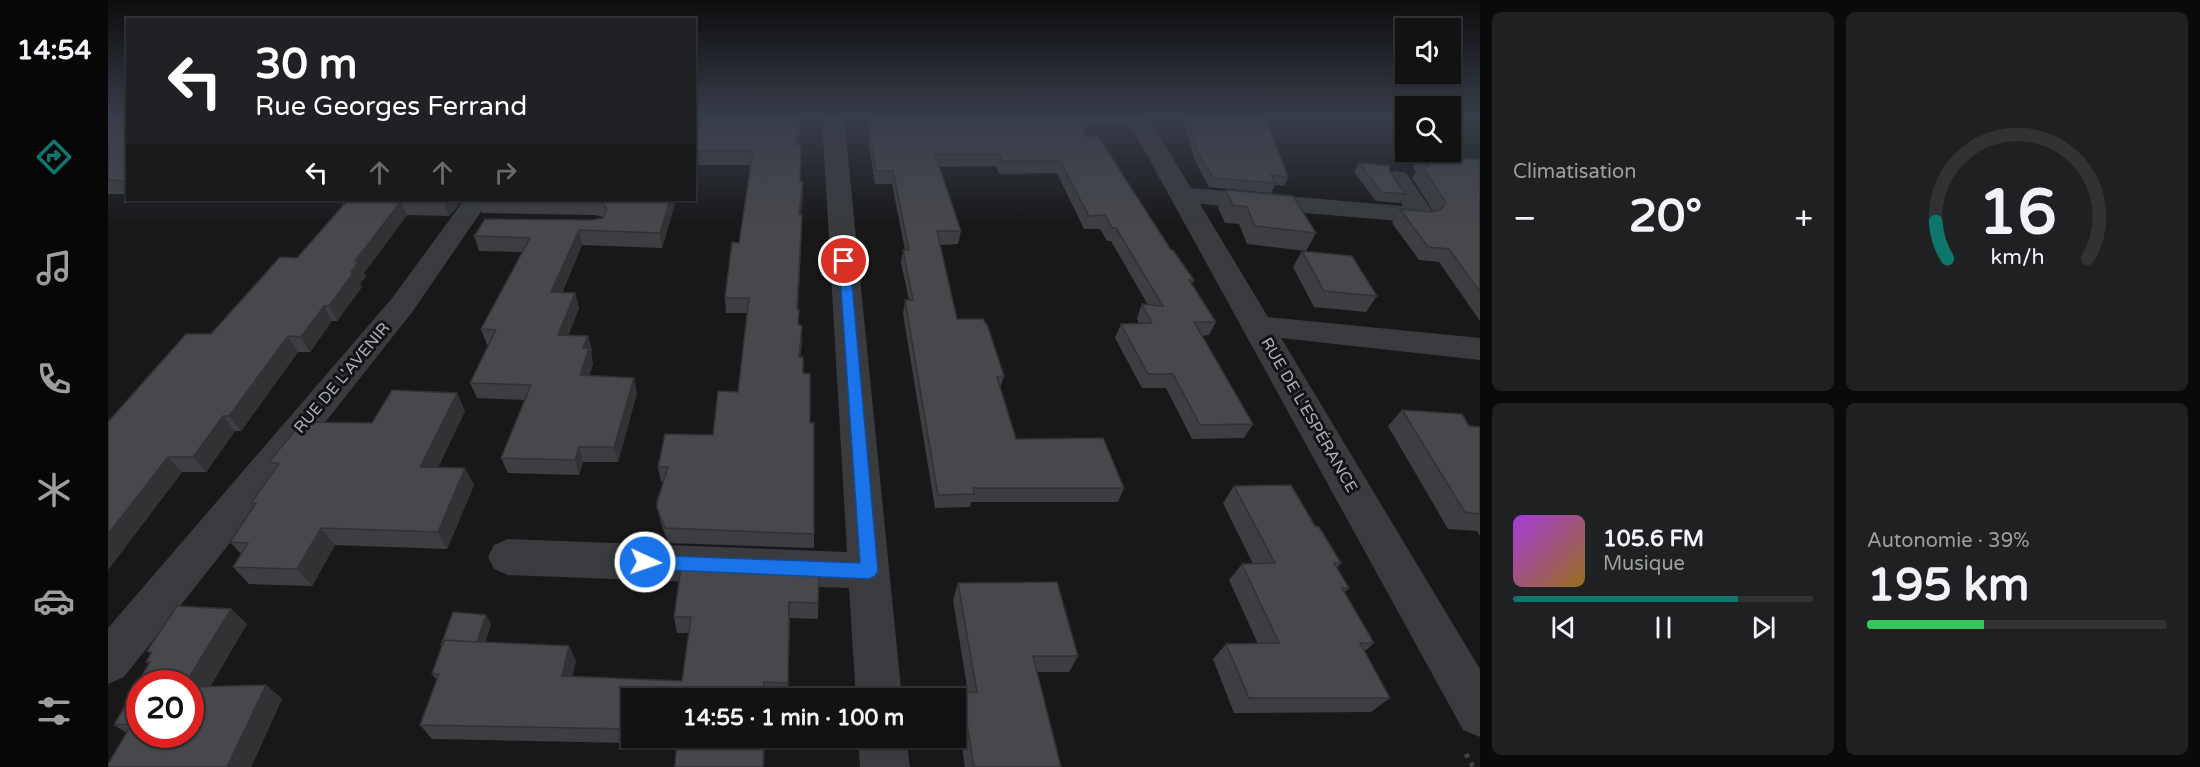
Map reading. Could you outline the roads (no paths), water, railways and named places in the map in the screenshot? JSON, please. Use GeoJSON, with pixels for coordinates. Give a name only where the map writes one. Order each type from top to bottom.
{"type":"FeatureCollection","features":[{"type":"Feature","properties":{"kind":"street"},"geometry":{"type":"LineString","coordinates":[[836,153],[878,688]]}},
{"type":"Feature","properties":{"kind":"street","name":"RUE DE L'ESPÉRANCE"},"geometry":{"type":"LineString","coordinates":[[1157,153],[1480,713]]}},
{"type":"Feature","properties":{"kind":"street"},"geometry":{"type":"LineString","coordinates":[[1183,195],[1422,215],[1397,178]]}},
{"type":"Feature","properties":{"kind":"street","name":"RUE DE L'AVENIR"},"geometry":{"type":"LineString","coordinates":[[108,662],[475,215]]}},
{"type":"Feature","properties":{"kind":"street"},"geometry":{"type":"LineString","coordinates":[[1259,326],[1480,349]]}},
{"type":"Feature","properties":{"kind":"street"},"geometry":{"type":"LineString","coordinates":[[508,556],[869,571]]}},
{"type":"Feature","properties":{"kind":"street"},"geometry":{"type":"LineString","coordinates":[[883,748],[885,767]]}}]}
